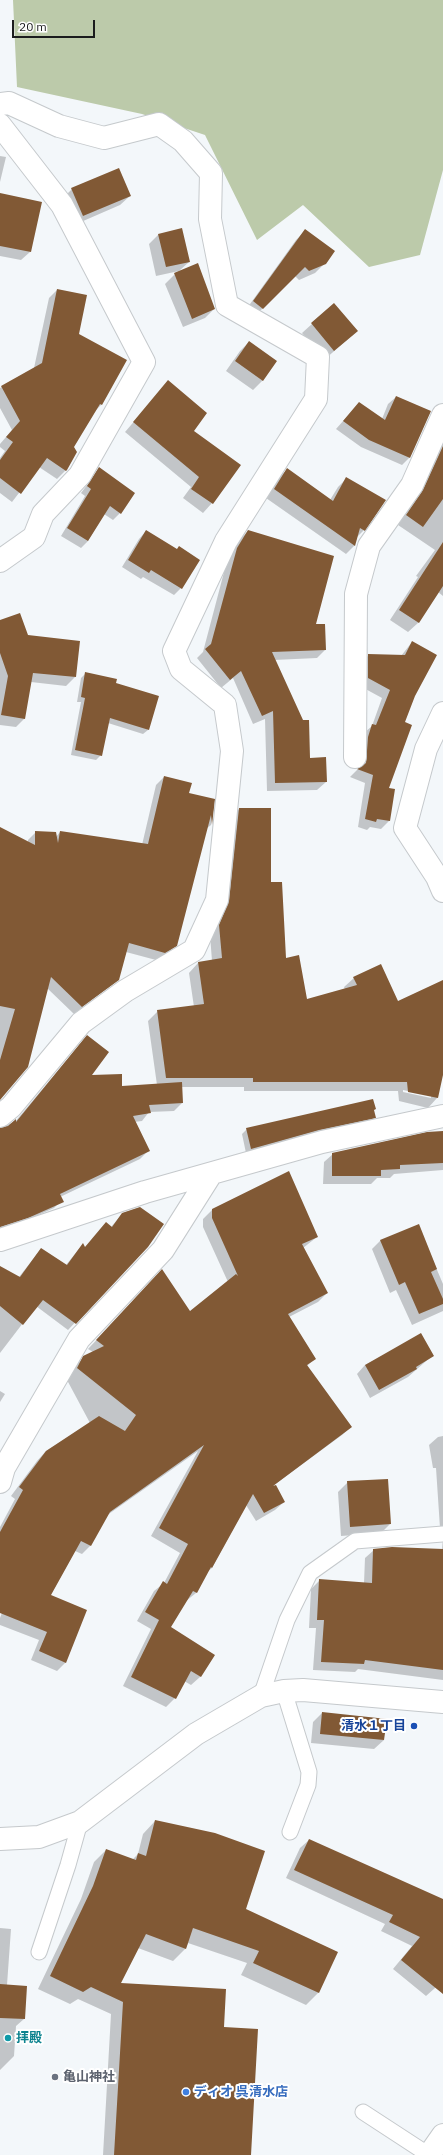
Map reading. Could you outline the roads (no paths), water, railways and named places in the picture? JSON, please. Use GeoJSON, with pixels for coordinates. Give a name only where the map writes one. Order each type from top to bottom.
{"type":"FeatureCollection","features":[{"type":"Feature","properties":{"kind":"street"},"geometry":{"type":"LineString","coordinates":[[0,104],[9,103],[59,126],[104,138],[160,124],[183,141],[211,173],[210,219],[227,305],[318,357],[316,400],[226,541],[174,651],[181,669],[225,705],[232,751],[218,900],[194,950],[125,991],[81,1023],[10,1107],[0,1116]]}},
{"type":"Feature","properties":{"kind":"street"},"geometry":{"type":"LineString","coordinates":[[0,125],[62,205],[144,362],[80,475],[43,514],[34,537],[0,560]]}},
{"type":"Feature","properties":{"kind":"street"},"geometry":{"type":"LineString","coordinates":[[355,757],[356,594],[369,546],[412,485],[443,415]]}},
{"type":"Feature","properties":{"kind":"street"},"geometry":{"type":"LineString","coordinates":[[443,713],[426,749],[404,828],[437,877],[443,891]]}},
{"type":"Feature","properties":{"kind":"street"},"geometry":{"type":"LineString","coordinates":[[0,1240],[145,1192],[322,1142],[443,1116]]}},
{"type":"Feature","properties":{"kind":"street"},"geometry":{"type":"LineString","coordinates":[[1,1473],[79,1339],[163,1250],[212,1174]]}},
{"type":"Feature","properties":{"kind":"street"},"geometry":{"type":"LineString","coordinates":[[0,1839],[39,1837],[80,1822],[196,1734],[261,1696],[284,1691],[351,1693],[443,1702]]}},
{"type":"Feature","properties":{"kind":"street"},"geometry":{"type":"LineString","coordinates":[[429,2155],[443,2135]]}},
{"type":"Feature","properties":{"kind":"lane"},"geometry":{"type":"LineString","coordinates":[[261,1696],[287,1620],[310,1573],[355,1541],[443,1534]]}},
{"type":"Feature","properties":{"kind":"lane"},"geometry":{"type":"LineString","coordinates":[[284,1691],[309,1772],[308,1785],[290,1832]]}},
{"type":"Feature","properties":{"kind":"lane"},"geometry":{"type":"LineString","coordinates":[[39,1952],[68,1865],[80,1822]]}},
{"type":"Feature","properties":{"kind":"lane"},"geometry":{"type":"LineString","coordinates":[[364,2112],[429,2155]]}},
{"type":"Feature","properties":{"kind":"place","name":"清水１丁目"},"geometry":{"type":"Point","coordinates":[414,1726]}},
{"type":"Feature","properties":{"kind":"place","name":"拝殿"},"geometry":{"type":"Point","coordinates":[8,2038]}},
{"type":"Feature","properties":{"kind":"place","name":"亀山神社"},"geometry":{"type":"Point","coordinates":[55,2077]}},
{"type":"Feature","properties":{"kind":"place","name":"ディオ 呉清水店"},"geometry":{"type":"Point","coordinates":[186,2092]}}]}
